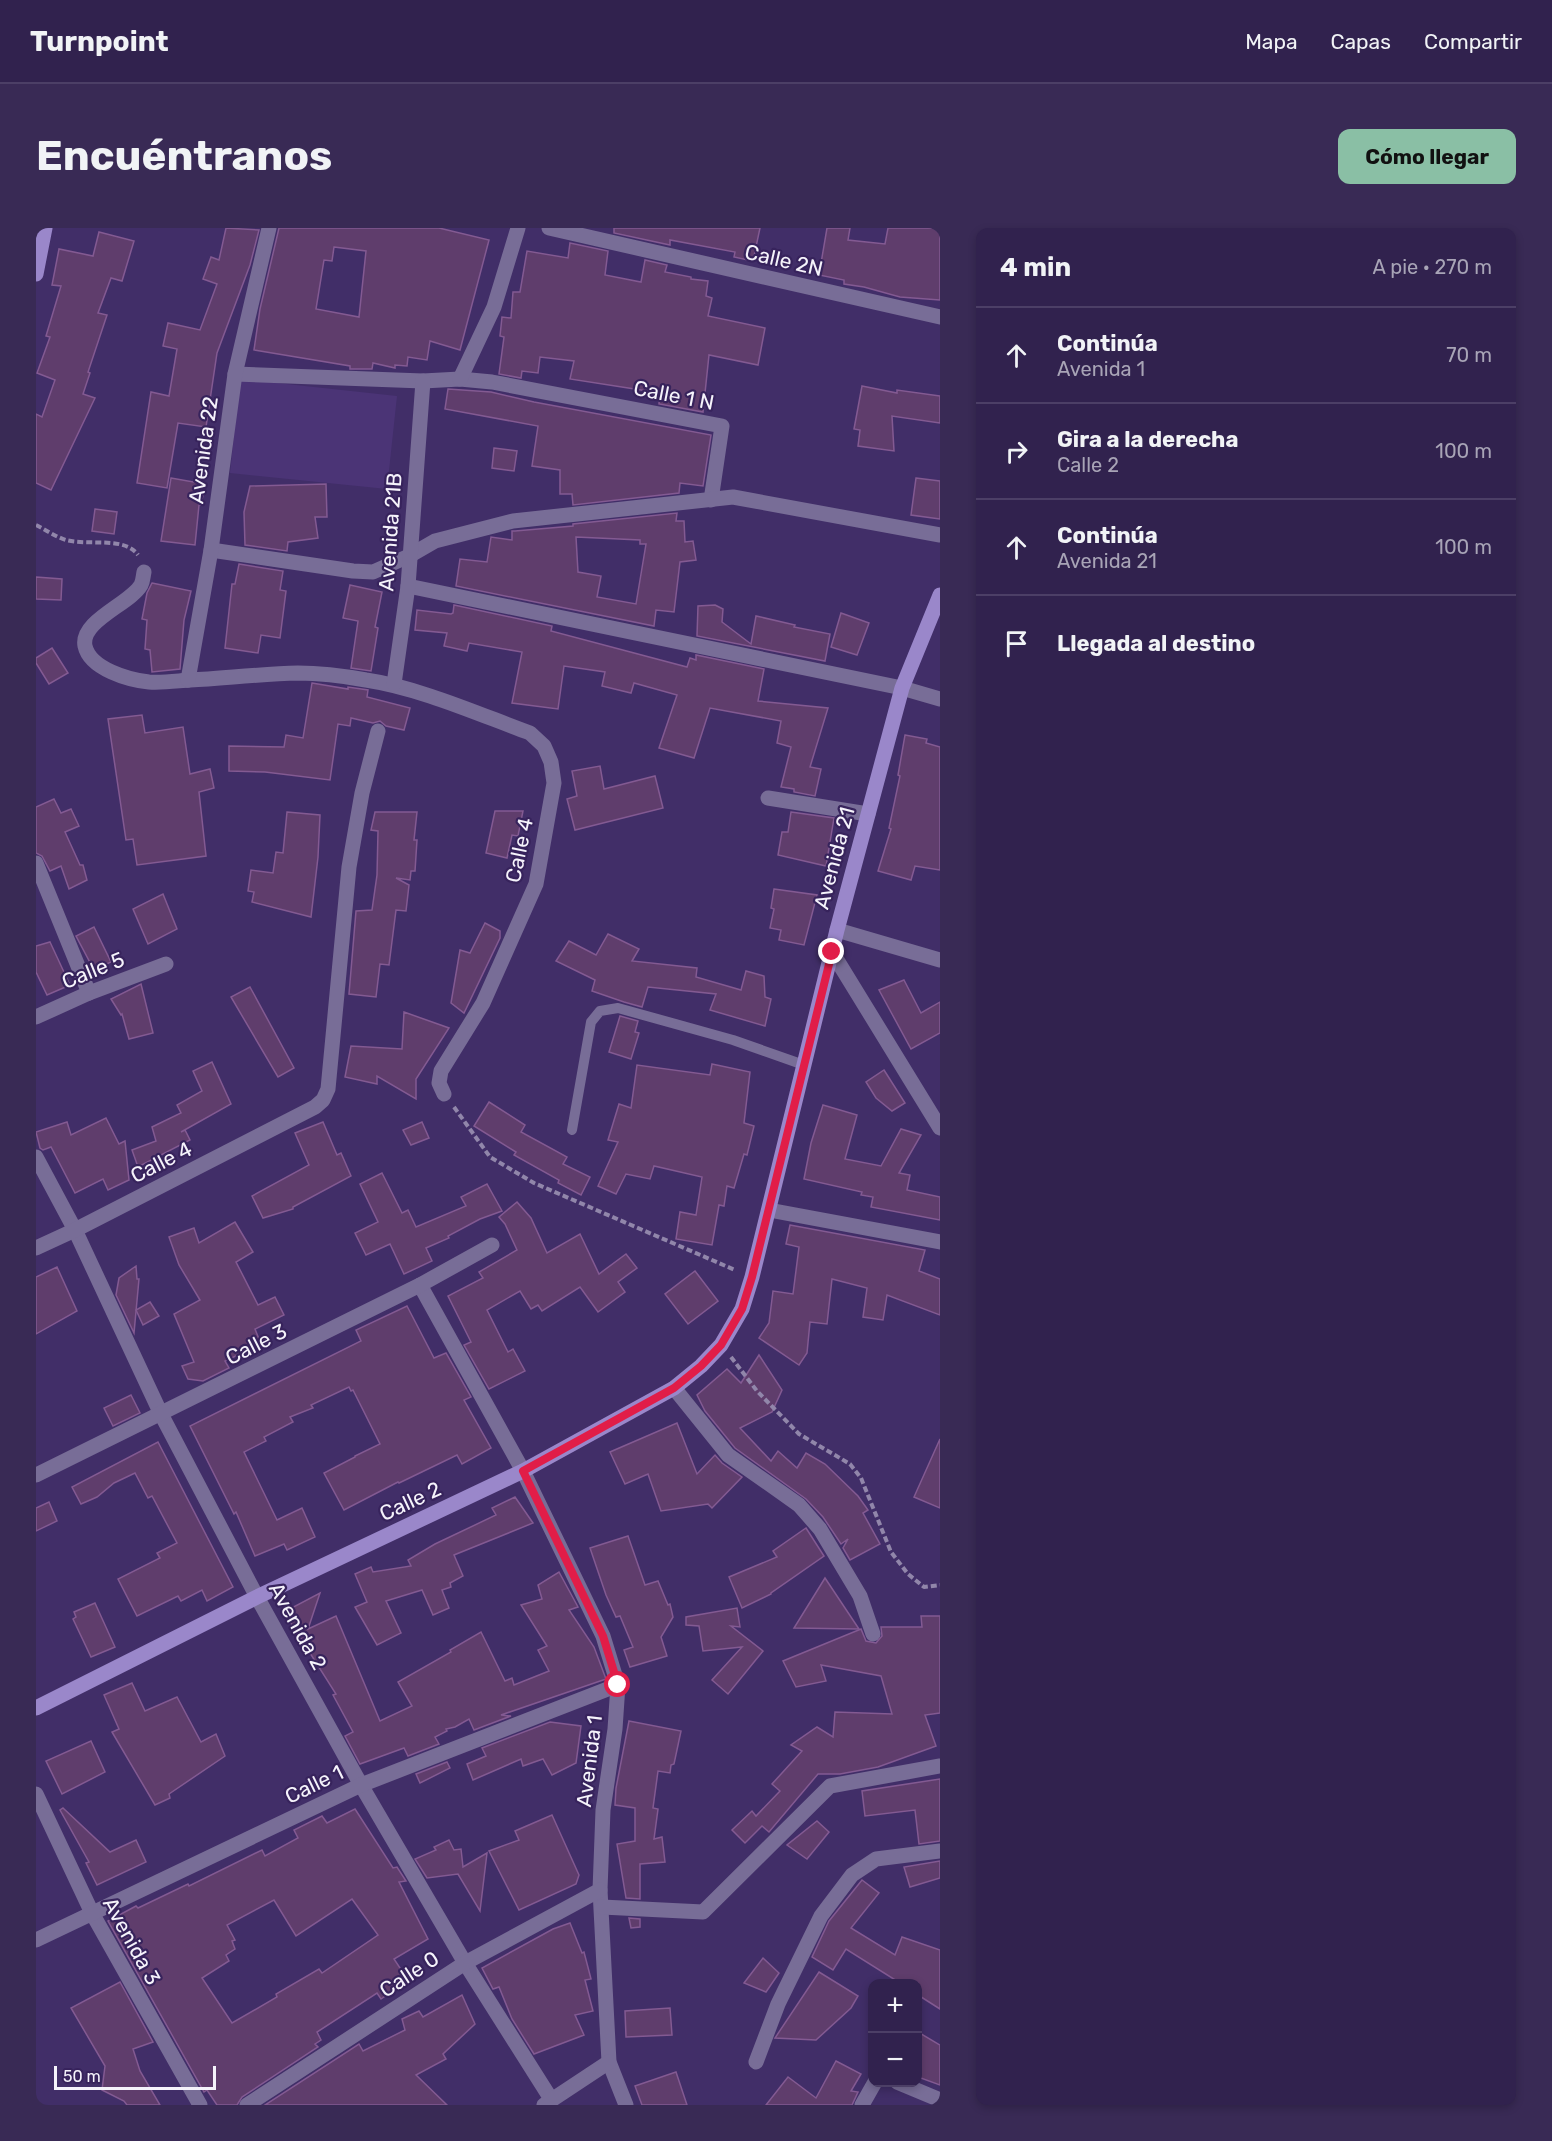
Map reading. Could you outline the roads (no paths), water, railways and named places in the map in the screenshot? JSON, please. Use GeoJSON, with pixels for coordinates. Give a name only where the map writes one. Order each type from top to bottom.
{"type":"FeatureCollection","features":[{"type":"Feature","properties":{"kind":"main road"},"geometry":{"type":"LineString","coordinates":[[36,274],[45,228]]}},
{"type":"Feature","properties":{"kind":"main road","name":"Avenida 21"},"geometry":{"type":"LineString","coordinates":[[752,1277],[837,930],[902,687],[940,595]]}},
{"type":"Feature","properties":{"kind":"main road","name":"Calle 2"},"geometry":{"type":"LineString","coordinates":[[36,1708],[257,1597],[523,1471],[674,1388],[701,1366],[721,1345],[742,1309],[752,1277]]}},
{"type":"Feature","properties":{"kind":"street","name":"Avenida 22"},"geometry":{"type":"LineString","coordinates":[[188,680],[211,550],[235,374],[268,228]]}},
{"type":"Feature","properties":{"kind":"street"},"geometry":{"type":"LineString","coordinates":[[460,378],[494,307],[518,228]]}},
{"type":"Feature","properties":{"kind":"street","name":"Calle 2N"},"geometry":{"type":"LineString","coordinates":[[549,228],[940,317]]}},
{"type":"Feature","properties":{"kind":"street","name":"Calle 1 N"},"geometry":{"type":"LineString","coordinates":[[235,374],[423,381],[460,378],[492,382],[722,426],[711,500]]}},
{"type":"Feature","properties":{"kind":"street","name":"Avenida 21B"},"geometry":{"type":"LineString","coordinates":[[394,684],[408,586],[423,381]]}},
{"type":"Feature","properties":{"kind":"street"},"geometry":{"type":"LineString","coordinates":[[211,550],[373,572],[435,542],[513,520],[733,497],[940,535]]}},
{"type":"Feature","properties":{"kind":"street","name":"Calle 4"},"geometry":{"type":"LineString","coordinates":[[144,572],[142,583],[136,592],[116,606],[86,634],[86,650],[99,666],[124,678],[151,682],[298,673],[333,675],[394,684],[530,733],[544,746],[551,762],[554,783],[536,884],[483,1003],[441,1071],[439,1083],[444,1094]]}},
{"type":"Feature","properties":{"kind":"street"},"geometry":{"type":"LineString","coordinates":[[408,586],[902,687],[940,699]]}},
{"type":"Feature","properties":{"kind":"street","name":"Calle 4"},"geometry":{"type":"LineString","coordinates":[[36,1248],[315,1107],[323,1100],[328,1089],[350,867],[362,793],[378,731]]}},
{"type":"Feature","properties":{"kind":"street"},"geometry":{"type":"LineString","coordinates":[[768,798],[868,814]]}},
{"type":"Feature","properties":{"kind":"street"},"geometry":{"type":"LineString","coordinates":[[36,863],[89,993]]}},
{"type":"Feature","properties":{"kind":"street"},"geometry":{"type":"LineString","coordinates":[[837,930],[940,960]]}},
{"type":"Feature","properties":{"kind":"street"},"geometry":{"type":"LineString","coordinates":[[832,952],[940,1128]]}},
{"type":"Feature","properties":{"kind":"street","name":"Calle 5"},"geometry":{"type":"LineString","coordinates":[[36,1017],[89,993],[166,964]]}},
{"type":"Feature","properties":{"kind":"street","name":"Avenida 2"},"geometry":{"type":"LineString","coordinates":[[36,1157],[75,1230],[161,1414],[257,1597],[361,1785],[548,2102]]}},
{"type":"Feature","properties":{"kind":"street"},"geometry":{"type":"LineString","coordinates":[[769,1210],[940,1242]]}},
{"type":"Feature","properties":{"kind":"street","name":"Calle 3"},"geometry":{"type":"LineString","coordinates":[[36,1475],[420,1285],[492,1245]]}},
{"type":"Feature","properties":{"kind":"street","name":"Avenida 1"},"geometry":{"type":"LineString","coordinates":[[420,1285],[523,1471],[603,1636],[618,1685],[615,1729],[603,1810],[600,1890],[609,2062],[626,2105]]}},
{"type":"Feature","properties":{"kind":"street"},"geometry":{"type":"LineString","coordinates":[[674,1388],[728,1455],[799,1505],[820,1529],[860,1596],[873,1634]]}},
{"type":"Feature","properties":{"kind":"street","name":"Calle 1"},"geometry":{"type":"LineString","coordinates":[[36,1940],[361,1785],[618,1685]]}},
{"type":"Feature","properties":{"kind":"street"},"geometry":{"type":"LineString","coordinates":[[602,1907],[703,1912],[830,1786],[940,1766]]}},
{"type":"Feature","properties":{"kind":"street","name":"Avenida 3"},"geometry":{"type":"LineString","coordinates":[[36,1794],[92,1913],[200,2105]]}},
{"type":"Feature","properties":{"kind":"street"},"geometry":{"type":"LineString","coordinates":[[756,2062],[778,2004],[821,1916],[852,1875],[876,1859],[940,1851]]}},
{"type":"Feature","properties":{"kind":"street","name":"Calle 0"},"geometry":{"type":"LineString","coordinates":[[247,2105],[465,1963],[600,1890]]}},
{"type":"Feature","properties":{"kind":"street"},"geometry":{"type":"LineString","coordinates":[[548,2102],[609,2062]]}},
{"type":"Feature","properties":{"kind":"street"},"geometry":{"type":"LineString","coordinates":[[862,2105],[872,2087]]}},
{"type":"Feature","properties":{"kind":"street"},"geometry":{"type":"LineString","coordinates":[[907,2087],[936,2101]]}},
{"type":"Feature","properties":{"kind":"lane"},"geometry":{"type":"LineString","coordinates":[[572,1130],[591,1022],[600,1011],[618,1008],[734,1040],[804,1065]]}}]}
